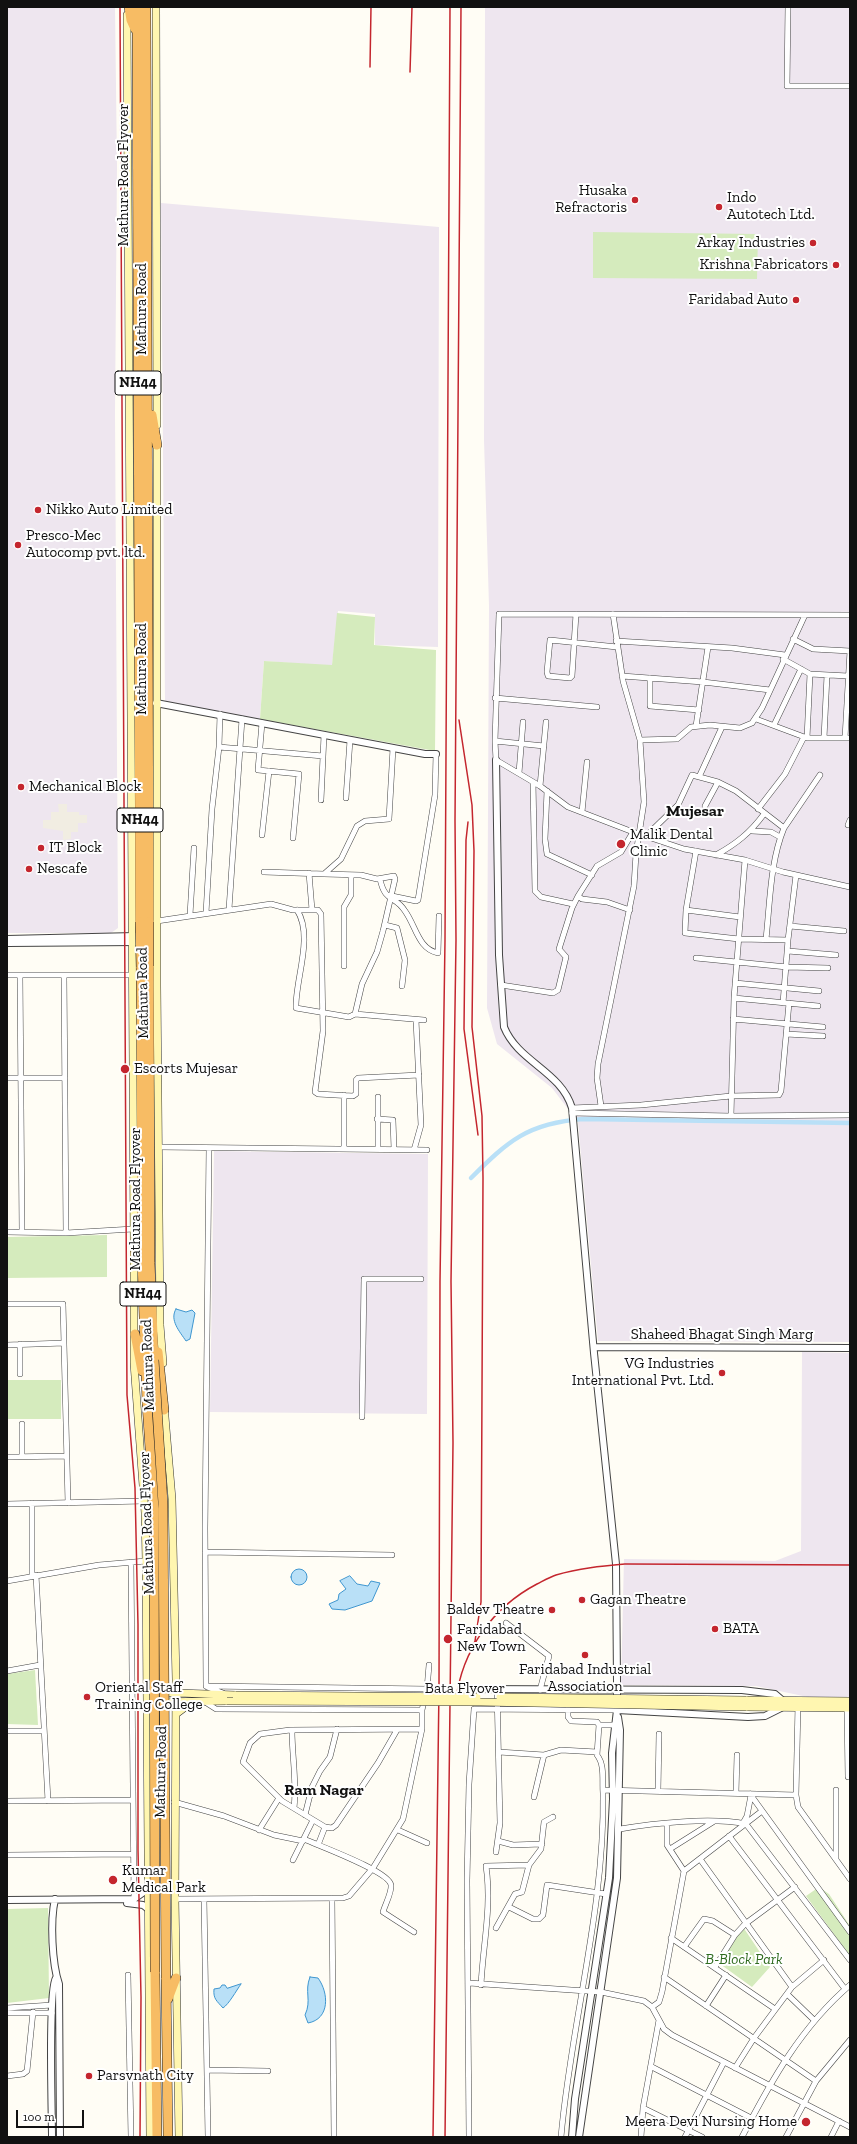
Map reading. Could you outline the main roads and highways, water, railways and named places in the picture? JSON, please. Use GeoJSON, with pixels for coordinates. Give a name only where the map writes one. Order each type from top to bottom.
{"type":"FeatureCollection","features":[{"type":"Feature","properties":{"kind":"highway"},"geometry":{"type":"LineString","coordinates":[[128,7],[137,36],[128,47]]}},
{"type":"Feature","properties":{"kind":"highway","name":"NH44"},"geometry":{"type":"LineString","coordinates":[[137,7],[137,36]]}},
{"type":"Feature","properties":{"kind":"highway","name":"Mathura Road"},"geometry":{"type":"LineString","coordinates":[[146,7],[148,394]]}},
{"type":"Feature","properties":{"kind":"highway","name":"Mathura Road Flyover"},"geometry":{"type":"LineString","coordinates":[[137,36],[152,1331],[163,1504],[166,2004]]}},
{"type":"Feature","properties":{"kind":"highway"},"geometry":{"type":"LineString","coordinates":[[148,394],[157,445]]}},
{"type":"Feature","properties":{"kind":"highway","name":"Mathura Road Flyover"},"geometry":{"type":"LineString","coordinates":[[141,1200],[148,394]]}},
{"type":"Feature","properties":{"kind":"highway"},"geometry":{"type":"LineString","coordinates":[[135,1257],[141,1200]]}},
{"type":"Feature","properties":{"kind":"highway","name":"Mathura Road"},"geometry":{"type":"LineString","coordinates":[[141,1200],[146,1388]]}},
{"type":"Feature","properties":{"kind":"highway"},"geometry":{"type":"LineString","coordinates":[[152,1331],[158,1351],[164,1410]]}},
{"type":"Feature","properties":{"kind":"highway"},"geometry":{"type":"LineString","coordinates":[[135,1334],[137,1350],[146,1388]]}},
{"type":"Feature","properties":{"kind":"highway","name":"Mathura Road Flyover"},"geometry":{"type":"LineString","coordinates":[[146,1388],[154,1508],[152,1974],[155,1993],[157,2137]]}},
{"type":"Feature","properties":{"kind":"highway"},"geometry":{"type":"LineString","coordinates":[[166,2004],[176,1978]]}},
{"type":"Feature","properties":{"kind":"highway","name":"NH44"},"geometry":{"type":"LineString","coordinates":[[166,2004],[168,2137]]}},
{"type":"Feature","properties":{"kind":"main road","name":"Mathura Road"},"geometry":{"type":"LineString","coordinates":[[128,7],[133,1229],[135,1257],[134,1363],[144,1500],[146,1561],[148,1909],[152,1974],[150,2137]]}},
{"type":"Feature","properties":{"kind":"main road","name":"Mathura Road"},"geometry":{"type":"LineString","coordinates":[[156,7],[156,702],[160,1325],[163,1361],[164,1410],[172,1499],[176,1669],[174,1802],[179,2137]]}},
{"type":"Feature","properties":{"kind":"main road"},"geometry":{"type":"LineString","coordinates":[[147,1669],[151,1674],[163,1677],[176,1669]]}},
{"type":"Feature","properties":{"kind":"main road"},"geometry":{"type":"LineString","coordinates":[[176,1680],[190,1693]]}},
{"type":"Feature","properties":{"kind":"main road"},"geometry":{"type":"LineString","coordinates":[[147,1692],[190,1693],[227,1698]]}},
{"type":"Feature","properties":{"kind":"main road","name":"Bata Flyover"},"geometry":{"type":"LineString","coordinates":[[227,1698],[236,1695],[746,1703]]}},
{"type":"Feature","properties":{"kind":"main road","name":"Bata Flyover"},"geometry":{"type":"LineString","coordinates":[[147,1702],[204,1701],[227,1698],[481,1702],[782,1703],[849,1706]]}},
{"type":"Feature","properties":{"kind":"main road"},"geometry":{"type":"LineString","coordinates":[[176,1714],[188,1705],[204,1701]]}},
{"type":"Feature","properties":{"kind":"main road"},"geometry":{"type":"LineString","coordinates":[[147,1728],[152,1721],[158,1717],[165,1717],[175,1726]]}},
{"type":"Feature","properties":{"kind":"water"},"geometry":{"type":"Polygon","coordinates":[[[176,1309],[186,1312],[192,1310],[195,1313],[190,1339],[186,1341],[178,1330],[175,1322],[174,1313],[176,1309]]]}},
{"type":"Feature","properties":{"kind":"water"},"geometry":{"type":"Polygon","coordinates":[[[299,1569],[306,1574],[307,1577],[302,1584],[299,1585],[292,1580],[291,1577],[296,1570],[299,1569]]]}},
{"type":"Feature","properties":{"kind":"water"},"geometry":{"type":"Polygon","coordinates":[[[350,1576],[357,1584],[368,1586],[371,1581],[380,1583],[372,1601],[345,1610],[332,1609],[329,1604],[338,1600],[339,1594],[346,1589],[340,1581],[350,1576]]]}},
{"type":"Feature","properties":{"kind":"water"},"geometry":{"type":"Polygon","coordinates":[[[310,1977],[318,1978],[322,1984],[325,2005],[324,2011],[320,2016],[315,2021],[308,2023],[305,2015],[308,2005],[308,1982],[310,1977]]]}},
{"type":"Feature","properties":{"kind":"water"},"geometry":{"type":"Polygon","coordinates":[[[241,1984],[223,2008],[217,2002],[214,1989],[220,1988],[222,1985],[225,1985],[227,1988],[241,1984]]]}},
{"type":"Feature","properties":{"kind":"waterway"},"geometry":{"type":"LineString","coordinates":[[471,1178],[496,1154],[520,1136],[533,1130],[564,1121],[583,1119],[850,1123]]}},
{"type":"Feature","properties":{"kind":"railway"},"geometry":{"type":"LineString","coordinates":[[120,7],[127,1395],[135,1488],[138,1625],[138,1850],[141,1997],[140,2137]]}},
{"type":"Feature","properties":{"kind":"railway"},"geometry":{"type":"LineString","coordinates":[[370,67],[371,7]]}},
{"type":"Feature","properties":{"kind":"railway"},"geometry":{"type":"LineString","coordinates":[[410,72],[412,7]]}},
{"type":"Feature","properties":{"kind":"railway"},"geometry":{"type":"LineString","coordinates":[[433,2137],[439,1688],[440,1281],[445,940],[450,7]]}},
{"type":"Feature","properties":{"kind":"railway"},"geometry":{"type":"LineString","coordinates":[[445,2137],[453,1443],[451,1281],[456,940],[455,820],[461,7]]}},
{"type":"Feature","properties":{"kind":"railway"},"geometry":{"type":"LineString","coordinates":[[459,720],[472,805],[474,851],[472,1027],[482,1116],[483,1178],[481,1602],[475,1641],[469,1655]]}},
{"type":"Feature","properties":{"kind":"railway"},"geometry":{"type":"LineString","coordinates":[[468,822],[466,840],[464,1029],[478,1135]]}},
{"type":"Feature","properties":{"kind":"railway"},"geometry":{"type":"LineString","coordinates":[[456,1700],[459,1682],[465,1664],[482,1632],[507,1605],[521,1594],[556,1575],[582,1569],[626,1564],[850,1565]]}},
{"type":"Feature","properties":{"kind":"place","name":"Husaka Refractoris"},"geometry":{"type":"Point","coordinates":[635,200]}},
{"type":"Feature","properties":{"kind":"place","name":"Indo Autotech Ltd."},"geometry":{"type":"Point","coordinates":[719,207]}},
{"type":"Feature","properties":{"kind":"place","name":"Arkay Industries"},"geometry":{"type":"Point","coordinates":[813,243]}},
{"type":"Feature","properties":{"kind":"place","name":"Krishna Fabricators"},"geometry":{"type":"Point","coordinates":[836,265]}},
{"type":"Feature","properties":{"kind":"place","name":"Faridabad Auto"},"geometry":{"type":"Point","coordinates":[796,300]}},
{"type":"Feature","properties":{"kind":"place","name":"Nikko Auto Limited"},"geometry":{"type":"Point","coordinates":[38,510]}},
{"type":"Feature","properties":{"kind":"place","name":"Presco-Mec Autocomp pvt. ltd."},"geometry":{"type":"Point","coordinates":[18,545]}},
{"type":"Feature","properties":{"kind":"place","name":"Mechanical Block"},"geometry":{"type":"Point","coordinates":[21,787]}},
{"type":"Feature","properties":{"kind":"place","name":"Malik Dental Clinic"},"geometry":{"type":"Point","coordinates":[621,844]}},
{"type":"Feature","properties":{"kind":"place","name":"IT Block"},"geometry":{"type":"Point","coordinates":[41,848]}},
{"type":"Feature","properties":{"kind":"place","name":"Nescafe"},"geometry":{"type":"Point","coordinates":[29,869]}},
{"type":"Feature","properties":{"kind":"place","name":"Escorts Mujesar"},"geometry":{"type":"Point","coordinates":[125,1069]}},
{"type":"Feature","properties":{"kind":"place","name":"VG Industries International Pvt. Ltd."},"geometry":{"type":"Point","coordinates":[722,1373]}},
{"type":"Feature","properties":{"kind":"place","name":"Gagan Theatre"},"geometry":{"type":"Point","coordinates":[582,1600]}},
{"type":"Feature","properties":{"kind":"place","name":"Baldev Theatre"},"geometry":{"type":"Point","coordinates":[552,1610]}},
{"type":"Feature","properties":{"kind":"place","name":"BATA"},"geometry":{"type":"Point","coordinates":[715,1629]}},
{"type":"Feature","properties":{"kind":"place","name":"Faridabad New Town"},"geometry":{"type":"Point","coordinates":[448,1639]}},
{"type":"Feature","properties":{"kind":"place","name":"Faridabad Industrial Association"},"geometry":{"type":"Point","coordinates":[585,1655]}},
{"type":"Feature","properties":{"kind":"place","name":"Oriental Staff Training College"},"geometry":{"type":"Point","coordinates":[87,1697]}},
{"type":"Feature","properties":{"kind":"place","name":"Kumar Medical Park"},"geometry":{"type":"Point","coordinates":[113,1880]}},
{"type":"Feature","properties":{"kind":"place","name":"Parsvnath City"},"geometry":{"type":"Point","coordinates":[89,2076]}},
{"type":"Feature","properties":{"kind":"place","name":"Meera Devi Nursing Home"},"geometry":{"type":"Point","coordinates":[806,2122]}},
{"type":"Feature","properties":{"kind":"district","name":"Mujesar"},"geometry":{"type":"Point","coordinates":[695,811]}},
{"type":"Feature","properties":{"kind":"district","name":"Ram Nagar"},"geometry":{"type":"Point","coordinates":[324,1790]}},
{"type":"Feature","properties":{"kind":"park label","name":"B-Block Park"},"geometry":{"type":"Point","coordinates":[744,1960]}}]}
